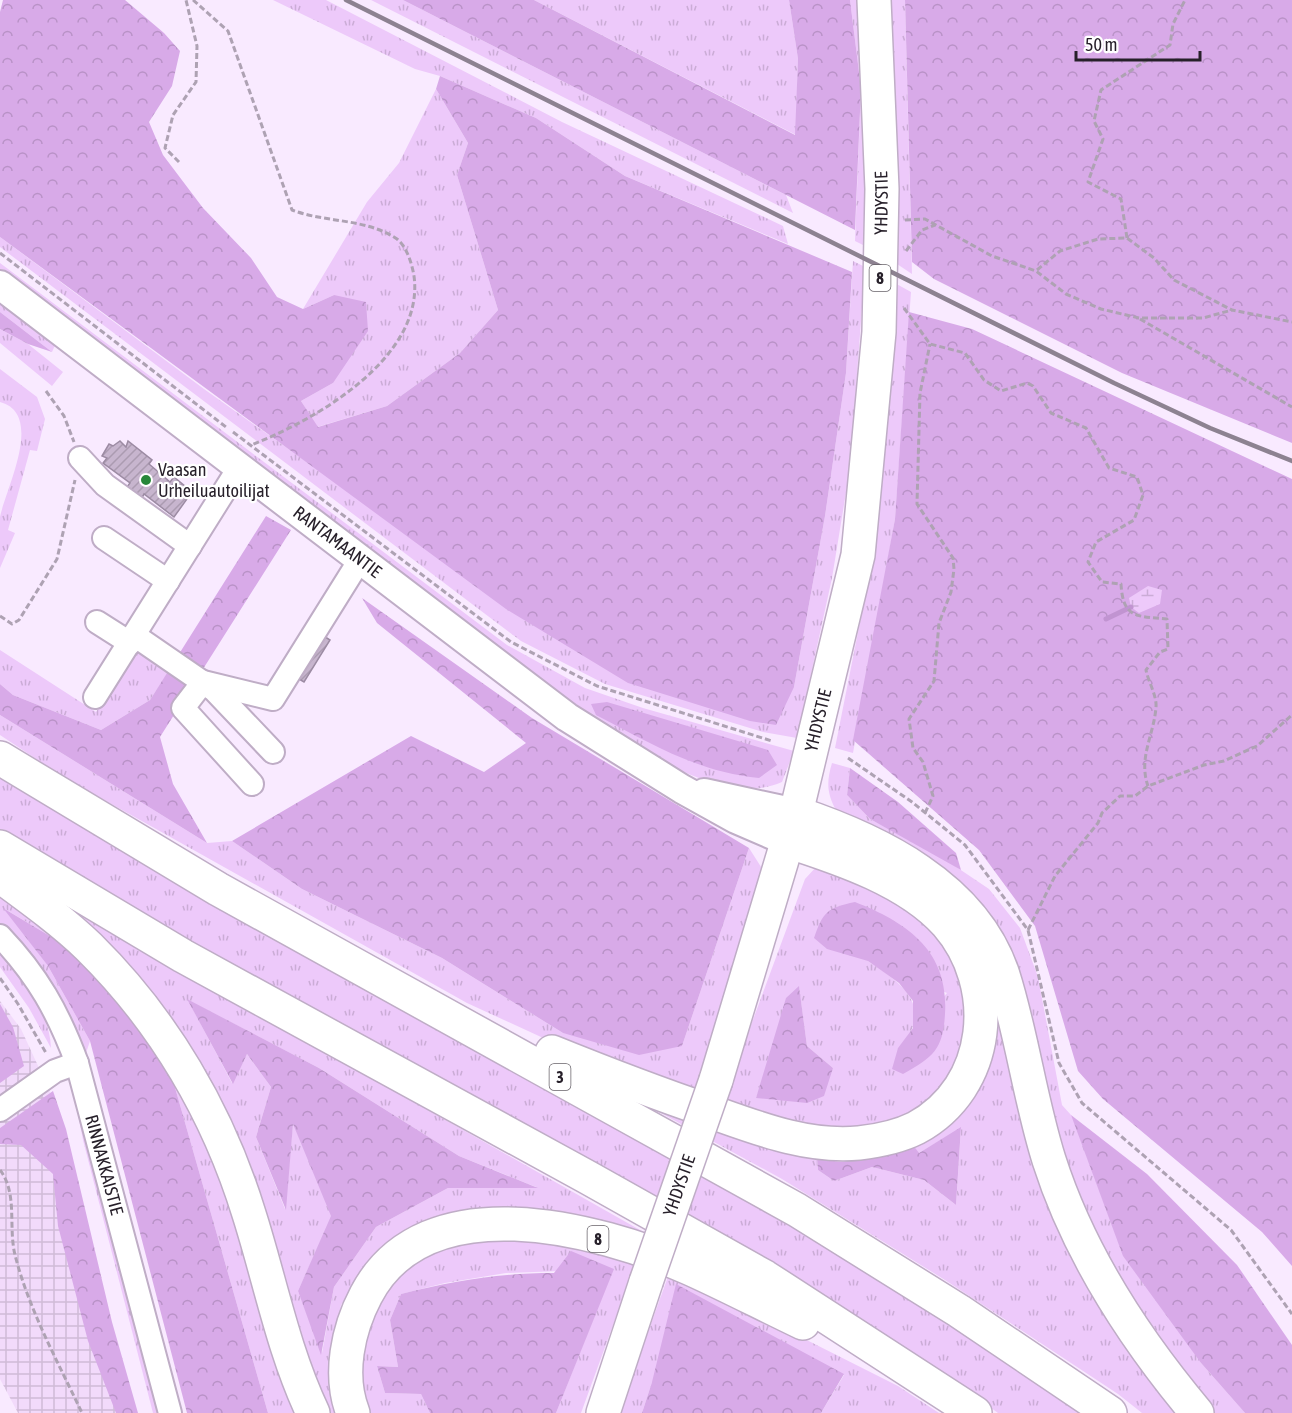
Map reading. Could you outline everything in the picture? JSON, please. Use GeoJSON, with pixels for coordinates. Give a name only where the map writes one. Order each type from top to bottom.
{"type":"FeatureCollection","features":[{"type":"Feature","properties":{"kind":"highway","name":"YHDYSTIE"},"geometry":{"type":"LineString","coordinates":[[603,1413],[716,1080],[791,827],[858,555],[879,332],[882,189],[874,0]]}},
{"type":"Feature","properties":{"kind":"highway","name":"3"},"geometry":{"type":"LineString","coordinates":[[0,758],[218,889],[797,1210],[959,1311],[1110,1413]]}},
{"type":"Feature","properties":{"kind":"highway"},"geometry":{"type":"LineString","coordinates":[[481,1033],[537,1045],[633,1085],[771,1132],[826,1143],[859,1143],[916,1128],[951,1097],[965,1077],[976,1055],[982,1028],[982,999],[975,973],[963,946],[946,923],[920,900],[791,827]]}},
{"type":"Feature","properties":{"kind":"highway"},"geometry":{"type":"LineString","coordinates":[[791,827],[837,827],[899,859],[931,880],[964,910],[988,942],[1002,974],[1048,1160],[1065,1204],[1087,1252],[1118,1308],[1197,1413]]}},
{"type":"Feature","properties":{"kind":"highway"},"geometry":{"type":"LineString","coordinates":[[0,847],[183,956],[765,1277],[946,1392],[975,1413]]}},
{"type":"Feature","properties":{"kind":"highway"},"geometry":{"type":"LineString","coordinates":[[0,876],[87,946],[130,991],[170,1045],[202,1098],[249,1212],[281,1328],[300,1386],[313,1413]]}},
{"type":"Feature","properties":{"kind":"highway","name":"8"},"geometry":{"type":"LineString","coordinates":[[353,1413],[346,1374],[348,1344],[355,1317],[381,1274],[409,1248],[438,1234],[494,1223],[527,1224],[575,1233],[687,1267],[946,1392]]}},
{"type":"Feature","properties":{"kind":"main road","name":"RANTAMAANTIE"},"geometry":{"type":"LineString","coordinates":[[0,285],[245,456],[361,558],[567,717],[682,789],[736,819],[791,827]]}},
{"type":"Feature","properties":{"kind":"street"},"geometry":{"type":"LineString","coordinates":[[95,697],[245,456]]}},
{"type":"Feature","properties":{"kind":"street"},"geometry":{"type":"LineString","coordinates":[[80,458],[105,485],[190,546]]}},
{"type":"Feature","properties":{"kind":"street"},"geometry":{"type":"LineString","coordinates":[[104,538],[168,581]]}},
{"type":"Feature","properties":{"kind":"street"},"geometry":{"type":"LineString","coordinates":[[203,682],[273,699],[361,558]]}},
{"type":"Feature","properties":{"kind":"street"},"geometry":{"type":"LineString","coordinates":[[97,622],[132,639],[214,690],[273,752]]}},
{"type":"Feature","properties":{"kind":"street"},"geometry":{"type":"LineString","coordinates":[[203,682],[183,708],[252,784]]}},
{"type":"Feature","properties":{"kind":"street","name":"RINNAKKAISTIE"},"geometry":{"type":"LineString","coordinates":[[0,936],[45,990],[59,1016],[77,1063],[170,1413]]}},
{"type":"Feature","properties":{"kind":"street"},"geometry":{"type":"LineString","coordinates":[[0,1110],[55,1071],[77,1063]]}},
{"type":"Feature","properties":{"kind":"path"},"geometry":{"type":"LineString","coordinates":[[179,162],[165,148],[173,115],[196,82],[197,46],[186,0]]}},
{"type":"Feature","properties":{"kind":"path"},"geometry":{"type":"LineString","coordinates":[[193,0],[228,31],[292,210],[312,218],[358,223],[398,240],[412,262],[416,292],[397,345],[370,374],[331,404],[245,456]]}},
{"type":"Feature","properties":{"kind":"path"},"geometry":{"type":"LineString","coordinates":[[1126,238],[1120,199],[1088,182],[1103,139],[1094,121],[1101,90],[1170,45],[1173,24],[1185,0]]}},
{"type":"Feature","properties":{"kind":"path"},"geometry":{"type":"LineString","coordinates":[[903,220],[924,219],[992,256],[1036,271],[1066,294],[1101,309],[1139,318],[1203,318],[1232,310]]}},
{"type":"Feature","properties":{"kind":"path"},"geometry":{"type":"LineString","coordinates":[[906,255],[907,249],[922,230],[934,225]]}},
{"type":"Feature","properties":{"kind":"path"},"geometry":{"type":"LineString","coordinates":[[1036,271],[1060,251],[1098,239],[1126,238],[1154,258],[1174,280],[1232,310],[1292,322]]}},
{"type":"Feature","properties":{"kind":"path"},"geometry":{"type":"LineString","coordinates":[[0,253],[245,456],[511,642],[597,686],[772,741]]}},
{"type":"Feature","properties":{"kind":"path"},"geometry":{"type":"LineString","coordinates":[[897,299],[930,344],[965,353],[984,380],[1001,391],[1028,383],[1033,386],[1051,413],[1086,428],[1103,463],[1109,468],[1137,477],[1143,495],[1134,520],[1096,542],[1088,562],[1102,582],[1121,584],[1124,606],[1128,611],[1137,616],[1167,619],[1168,649],[1160,652],[1146,670],[1157,704],[1144,755],[1143,772],[1148,786]]}},
{"type":"Feature","properties":{"kind":"path"},"geometry":{"type":"LineString","coordinates":[[1139,318],[1292,407]]}},
{"type":"Feature","properties":{"kind":"path"},"geometry":{"type":"LineString","coordinates":[[925,813],[933,796],[923,762],[913,748],[909,720],[934,681],[939,623],[951,592],[954,569],[952,558],[917,504],[921,393],[930,344]]}},
{"type":"Feature","properties":{"kind":"path"},"geometry":{"type":"LineString","coordinates":[[0,616],[12,624],[19,620],[57,559],[80,458],[64,416],[46,391]]}},
{"type":"Feature","properties":{"kind":"path"},"geometry":{"type":"LineString","coordinates":[[1028,930],[1055,876],[1098,823],[1102,813],[1120,796],[1135,796],[1148,786],[1204,765],[1224,761],[1257,746],[1292,715]]}},
{"type":"Feature","properties":{"kind":"path"},"geometry":{"type":"LineString","coordinates":[[848,758],[925,813],[965,845],[1028,930],[1059,1064],[1082,1103],[1231,1230],[1292,1314]]}},
{"type":"Feature","properties":{"kind":"path"},"geometry":{"type":"LineString","coordinates":[[0,978],[18,1004],[55,1071]]}},
{"type":"Feature","properties":{"kind":"path"},"geometry":{"type":"LineString","coordinates":[[0,1170],[9,1182],[15,1254],[46,1338],[82,1413]]}},
{"type":"Feature","properties":{"kind":"shaded area"},"geometry":{"type":"Polygon","coordinates":[[[0,1001],[21,1029],[57,1107],[131,1413],[18,1413],[0,1379],[0,1001]]]}},
{"type":"Feature","properties":{"kind":"green space"},"geometry":{"type":"Polygon","coordinates":[[[3,0],[125,0],[164,33],[180,51],[172,86],[149,122],[163,155],[203,208],[251,258],[277,297],[303,309],[334,295],[366,302],[368,331],[333,383],[301,401],[318,427],[387,406],[460,353],[498,310],[457,175],[468,143],[436,89],[440,76],[536,118],[625,176],[852,272],[846,373],[825,516],[794,687],[776,725],[750,721],[628,683],[506,609],[0,237],[0,12],[3,0]]]}},
{"type":"Feature","properties":{"kind":"green space"},"geometry":{"type":"Polygon","coordinates":[[[273,0],[326,0],[562,122],[783,226],[788,244],[625,176],[536,118],[440,76],[415,69],[273,0]]]}},
{"type":"Feature","properties":{"kind":"green space"},"geometry":{"type":"Polygon","coordinates":[[[371,0],[403,0],[786,195],[793,213],[371,0]]]}},
{"type":"Feature","properties":{"kind":"green space"},"geometry":{"type":"Polygon","coordinates":[[[403,0],[534,0],[795,135],[798,59],[789,0],[850,0],[861,88],[855,230],[403,0]]]}},
{"type":"Feature","properties":{"kind":"green space"},"geometry":{"type":"Polygon","coordinates":[[[534,0],[789,0],[798,59],[796,135],[534,0]]]}},
{"type":"Feature","properties":{"kind":"green space"},"geometry":{"type":"Polygon","coordinates":[[[850,0],[860,0],[867,96],[865,246],[855,241],[861,88],[850,0]]]}},
{"type":"Feature","properties":{"kind":"green space"},"geometry":{"type":"Polygon","coordinates":[[[889,0],[905,0],[912,274],[894,262],[889,0]]]}},
{"type":"Feature","properties":{"kind":"green space"},"geometry":{"type":"Polygon","coordinates":[[[905,0],[1292,0],[1292,443],[1122,373],[934,279],[912,262],[905,0]]]}},
{"type":"Feature","properties":{"kind":"green space"},"geometry":{"type":"Polygon","coordinates":[[[436,89],[468,143],[457,175],[498,310],[460,353],[387,406],[317,427],[301,401],[333,383],[334,295],[303,309],[367,202],[399,163],[436,89]]]}},
{"type":"Feature","properties":{"kind":"green space"},"geometry":{"type":"Polygon","coordinates":[[[0,237],[204,389],[318,470],[794,687],[825,516],[846,373],[853,261],[865,267],[850,468],[832,578],[797,738],[763,732],[605,684],[521,641],[0,247],[0,237]]]}},
{"type":"Feature","properties":{"kind":"green space"},"geometry":{"type":"Polygon","coordinates":[[[0,263],[507,645],[585,688],[643,708],[794,751],[782,782],[760,788],[737,788],[714,783],[669,764],[608,729],[0,275],[0,263]]]}},
{"type":"Feature","properties":{"kind":"green space"},"geometry":{"type":"Polygon","coordinates":[[[893,282],[911,292],[895,519],[853,753],[835,748],[866,592],[877,501],[893,282]]]}},
{"type":"Feature","properties":{"kind":"green space"},"geometry":{"type":"Polygon","coordinates":[[[0,302],[56,343],[52,352],[0,312],[0,302]]]}},
{"type":"Feature","properties":{"kind":"green space"},"geometry":{"type":"Polygon","coordinates":[[[0,312],[52,352],[28,344],[0,329],[0,312]]]}},
{"type":"Feature","properties":{"kind":"green space"},"geometry":{"type":"Polygon","coordinates":[[[909,312],[972,329],[1292,479],[1292,1266],[1262,1232],[1103,1099],[1078,1071],[1035,926],[979,850],[853,740],[895,519],[909,312]]]}},
{"type":"Feature","properties":{"kind":"green space"},"geometry":{"type":"Polygon","coordinates":[[[0,329],[28,344],[63,372],[52,386],[0,343],[0,329]]]}},
{"type":"Feature","properties":{"kind":"green space"},"geometry":{"type":"Polygon","coordinates":[[[0,369],[37,397],[45,419],[37,451],[30,450],[8,530],[15,533],[0,568],[0,517],[15,471],[21,436],[20,421],[13,409],[0,402],[0,369]]]}},
{"type":"Feature","properties":{"kind":"green space"},"geometry":{"type":"Polygon","coordinates":[[[266,516],[291,530],[160,737],[173,784],[207,843],[0,715],[0,684],[13,695],[101,730],[150,700],[266,516]]]}},
{"type":"Feature","properties":{"kind":"green space"},"geometry":{"type":"Polygon","coordinates":[[[1148,586],[1162,590],[1160,604],[1139,613],[1131,607],[1129,598],[1148,586]]]}},
{"type":"Feature","properties":{"kind":"green space"},"geometry":{"type":"Polygon","coordinates":[[[362,598],[532,718],[749,848],[682,1046],[639,1055],[563,1033],[442,958],[302,889],[232,841],[411,736],[484,772],[526,743],[377,623],[362,598]]]}},
{"type":"Feature","properties":{"kind":"green space"},"geometry":{"type":"Polygon","coordinates":[[[140,644],[172,666],[150,700],[101,730],[13,695],[0,684],[0,650],[96,712],[140,644]]]}},
{"type":"Feature","properties":{"kind":"green space"},"geometry":{"type":"Polygon","coordinates":[[[607,702],[768,750],[777,765],[759,778],[736,775],[694,763],[655,746],[596,715],[591,704],[607,702]]]}},
{"type":"Feature","properties":{"kind":"green space"},"geometry":{"type":"Polygon","coordinates":[[[0,715],[207,843],[232,841],[302,889],[442,958],[563,1033],[682,1046],[749,848],[763,870],[692,1098],[593,1061],[467,1003],[65,778],[0,735],[0,715]]]}},
{"type":"Feature","properties":{"kind":"green space"},"geometry":{"type":"Polygon","coordinates":[[[832,763],[850,768],[847,795],[870,819],[946,860],[989,889],[1020,928],[1038,977],[1062,1105],[1071,1115],[1201,1363],[1245,1413],[1211,1413],[1176,1373],[1068,1193],[1033,1054],[837,812],[828,788],[832,763]]]}},
{"type":"Feature","properties":{"kind":"green space"},"geometry":{"type":"Polygon","coordinates":[[[850,768],[898,802],[956,853],[961,870],[870,819],[847,795],[850,768]]]}},
{"type":"Feature","properties":{"kind":"green space"},"geometry":{"type":"Polygon","coordinates":[[[0,774],[900,1287],[1086,1413],[998,1413],[964,1388],[0,834],[0,774]]]}},
{"type":"Feature","properties":{"kind":"green space"},"geometry":{"type":"Polygon","coordinates":[[[817,866],[849,870],[953,942],[969,985],[960,1073],[929,1105],[880,1132],[811,1131],[720,1109],[805,879],[817,866]],[[868,961],[904,989],[914,1007],[915,1018],[912,1029],[899,1048],[947,993],[868,961]],[[799,987],[756,1098],[833,1068],[807,1046],[799,987]]]}},
{"type":"Feature","properties":{"kind":"green space"},"geometry":{"type":"Polygon","coordinates":[[[0,890],[75,951],[5,909],[48,966],[90,1041],[86,1053],[35,963],[0,924],[0,890]]]}},
{"type":"Feature","properties":{"kind":"green space"},"geometry":{"type":"Polygon","coordinates":[[[41,891],[693,1260],[545,1215],[364,1271],[341,1305],[332,1367],[343,1413],[322,1413],[238,1150],[41,891]],[[188,1000],[232,1083],[247,1054],[271,1087],[256,1137],[285,1209],[293,1123],[332,1216],[298,1291],[322,1353],[334,1287],[376,1227],[448,1188],[536,1187],[459,1156],[319,1068],[188,1000]]]}},
{"type":"Feature","properties":{"kind":"green space"},"geometry":{"type":"Polygon","coordinates":[[[855,902],[874,910],[908,930],[932,956],[940,973],[945,1014],[942,1036],[935,1051],[929,1057],[903,1074],[892,1069],[898,1048],[913,1028],[913,1001],[899,983],[868,961],[827,949],[814,938],[827,912],[838,906],[855,902]]]}},
{"type":"Feature","properties":{"kind":"green space"},"geometry":{"type":"Polygon","coordinates":[[[3,908],[75,951],[166,1056],[268,1413],[187,1413],[90,1041],[48,966],[3,908]]]}},
{"type":"Feature","properties":{"kind":"green space"},"geometry":{"type":"Polygon","coordinates":[[[0,953],[26,985],[40,1009],[46,1022],[51,1048],[29,1008],[0,967],[0,953]]]}},
{"type":"Feature","properties":{"kind":"green space"},"geometry":{"type":"Polygon","coordinates":[[[989,965],[1017,1077],[1186,1413],[1142,1413],[1118,1394],[945,1280],[782,1179],[626,1094],[778,1143],[945,1117],[989,965]],[[961,1128],[919,1153],[843,1162],[817,1159],[818,1170],[834,1181],[872,1167],[924,1180],[956,1205],[961,1128]]]}},
{"type":"Feature","properties":{"kind":"green space"},"geometry":{"type":"Polygon","coordinates":[[[799,986],[807,1046],[833,1068],[824,1096],[807,1103],[756,1098],[786,998],[799,986]]]}},
{"type":"Feature","properties":{"kind":"green space"},"geometry":{"type":"Polygon","coordinates":[[[187,999],[319,1068],[459,1156],[538,1188],[448,1188],[376,1227],[334,1287],[321,1355],[298,1291],[331,1216],[293,1124],[286,1210],[256,1137],[271,1087],[247,1054],[233,1084],[187,999]]]}},
{"type":"Feature","properties":{"kind":"green space"},"geometry":{"type":"Polygon","coordinates":[[[0,1004],[13,1027],[24,1066],[0,1083],[0,1004]]]}},
{"type":"Feature","properties":{"kind":"green space"},"geometry":{"type":"Polygon","coordinates":[[[166,1056],[208,1141],[304,1413],[268,1413],[166,1056]]]}},
{"type":"Feature","properties":{"kind":"green space"},"geometry":{"type":"Polygon","coordinates":[[[73,1089],[159,1413],[153,1413],[83,1140],[73,1089]]]}},
{"type":"Feature","properties":{"kind":"green space"},"geometry":{"type":"Polygon","coordinates":[[[53,1091],[66,1129],[112,1322],[138,1413],[116,1413],[88,1341],[58,1226],[53,1174],[21,1145],[0,1144],[0,1128],[53,1091]]]}},
{"type":"Feature","properties":{"kind":"green space"},"geometry":{"type":"Polygon","coordinates":[[[1071,1115],[1147,1174],[1237,1265],[1292,1345],[1292,1413],[1245,1413],[1201,1363],[1123,1256],[1071,1115]]]}},
{"type":"Feature","properties":{"kind":"green space"},"geometry":{"type":"Polygon","coordinates":[[[961,1127],[956,1205],[924,1180],[872,1167],[834,1181],[818,1170],[817,1159],[843,1162],[913,1145],[919,1153],[961,1127]]]}},
{"type":"Feature","properties":{"kind":"green space"},"geometry":{"type":"Polygon","coordinates":[[[457,1238],[565,1242],[636,1262],[581,1413],[556,1413],[613,1269],[506,1273],[445,1283],[401,1294],[390,1320],[398,1367],[377,1366],[385,1393],[421,1394],[430,1413],[367,1413],[357,1389],[364,1323],[385,1284],[457,1238]]]}},
{"type":"Feature","properties":{"kind":"green space"},"geometry":{"type":"Polygon","coordinates":[[[571,1251],[614,1269],[556,1413],[430,1413],[421,1394],[385,1393],[377,1366],[398,1367],[390,1320],[401,1294],[476,1279],[514,1274],[554,1273],[571,1251]]]}},
{"type":"Feature","properties":{"kind":"green space"},"geometry":{"type":"Polygon","coordinates":[[[670,1271],[898,1386],[939,1413],[821,1413],[844,1375],[652,1382],[642,1413],[619,1413],[670,1271]]]}},
{"type":"Feature","properties":{"kind":"green space"},"geometry":{"type":"Polygon","coordinates":[[[676,1284],[844,1374],[821,1413],[642,1413],[676,1284]]]}},
{"type":"Feature","properties":{"kind":"building","name":"Vaasan Urheiluautoilijat"},"geometry":{"type":"Polygon","coordinates":[[[120,441],[126,447],[128,441],[152,460],[149,464],[170,482],[174,477],[192,492],[174,517],[144,494],[142,498],[127,487],[130,483],[103,463],[107,458],[102,456],[109,444],[113,446],[120,441]]]}},
{"type":"Feature","properties":{"kind":"building"},"geometry":{"type":"Polygon","coordinates":[[[319,633],[330,640],[304,682],[292,675],[319,633]]]}},
{"type":"Feature","properties":{"kind":"waterway"},"geometry":{"type":"LineString","coordinates":[[1106,619],[1131,607]]}},
{"type":"Feature","properties":{"kind":"railway"},"geometry":{"type":"LineString","coordinates":[[346,0],[1114,383],[1210,428],[1292,461]]}},
{"type":"Feature","properties":{"kind":"place","name":"Vaasan Urheiluautoilijat"},"geometry":{"type":"Point","coordinates":[146,480]}}]}
